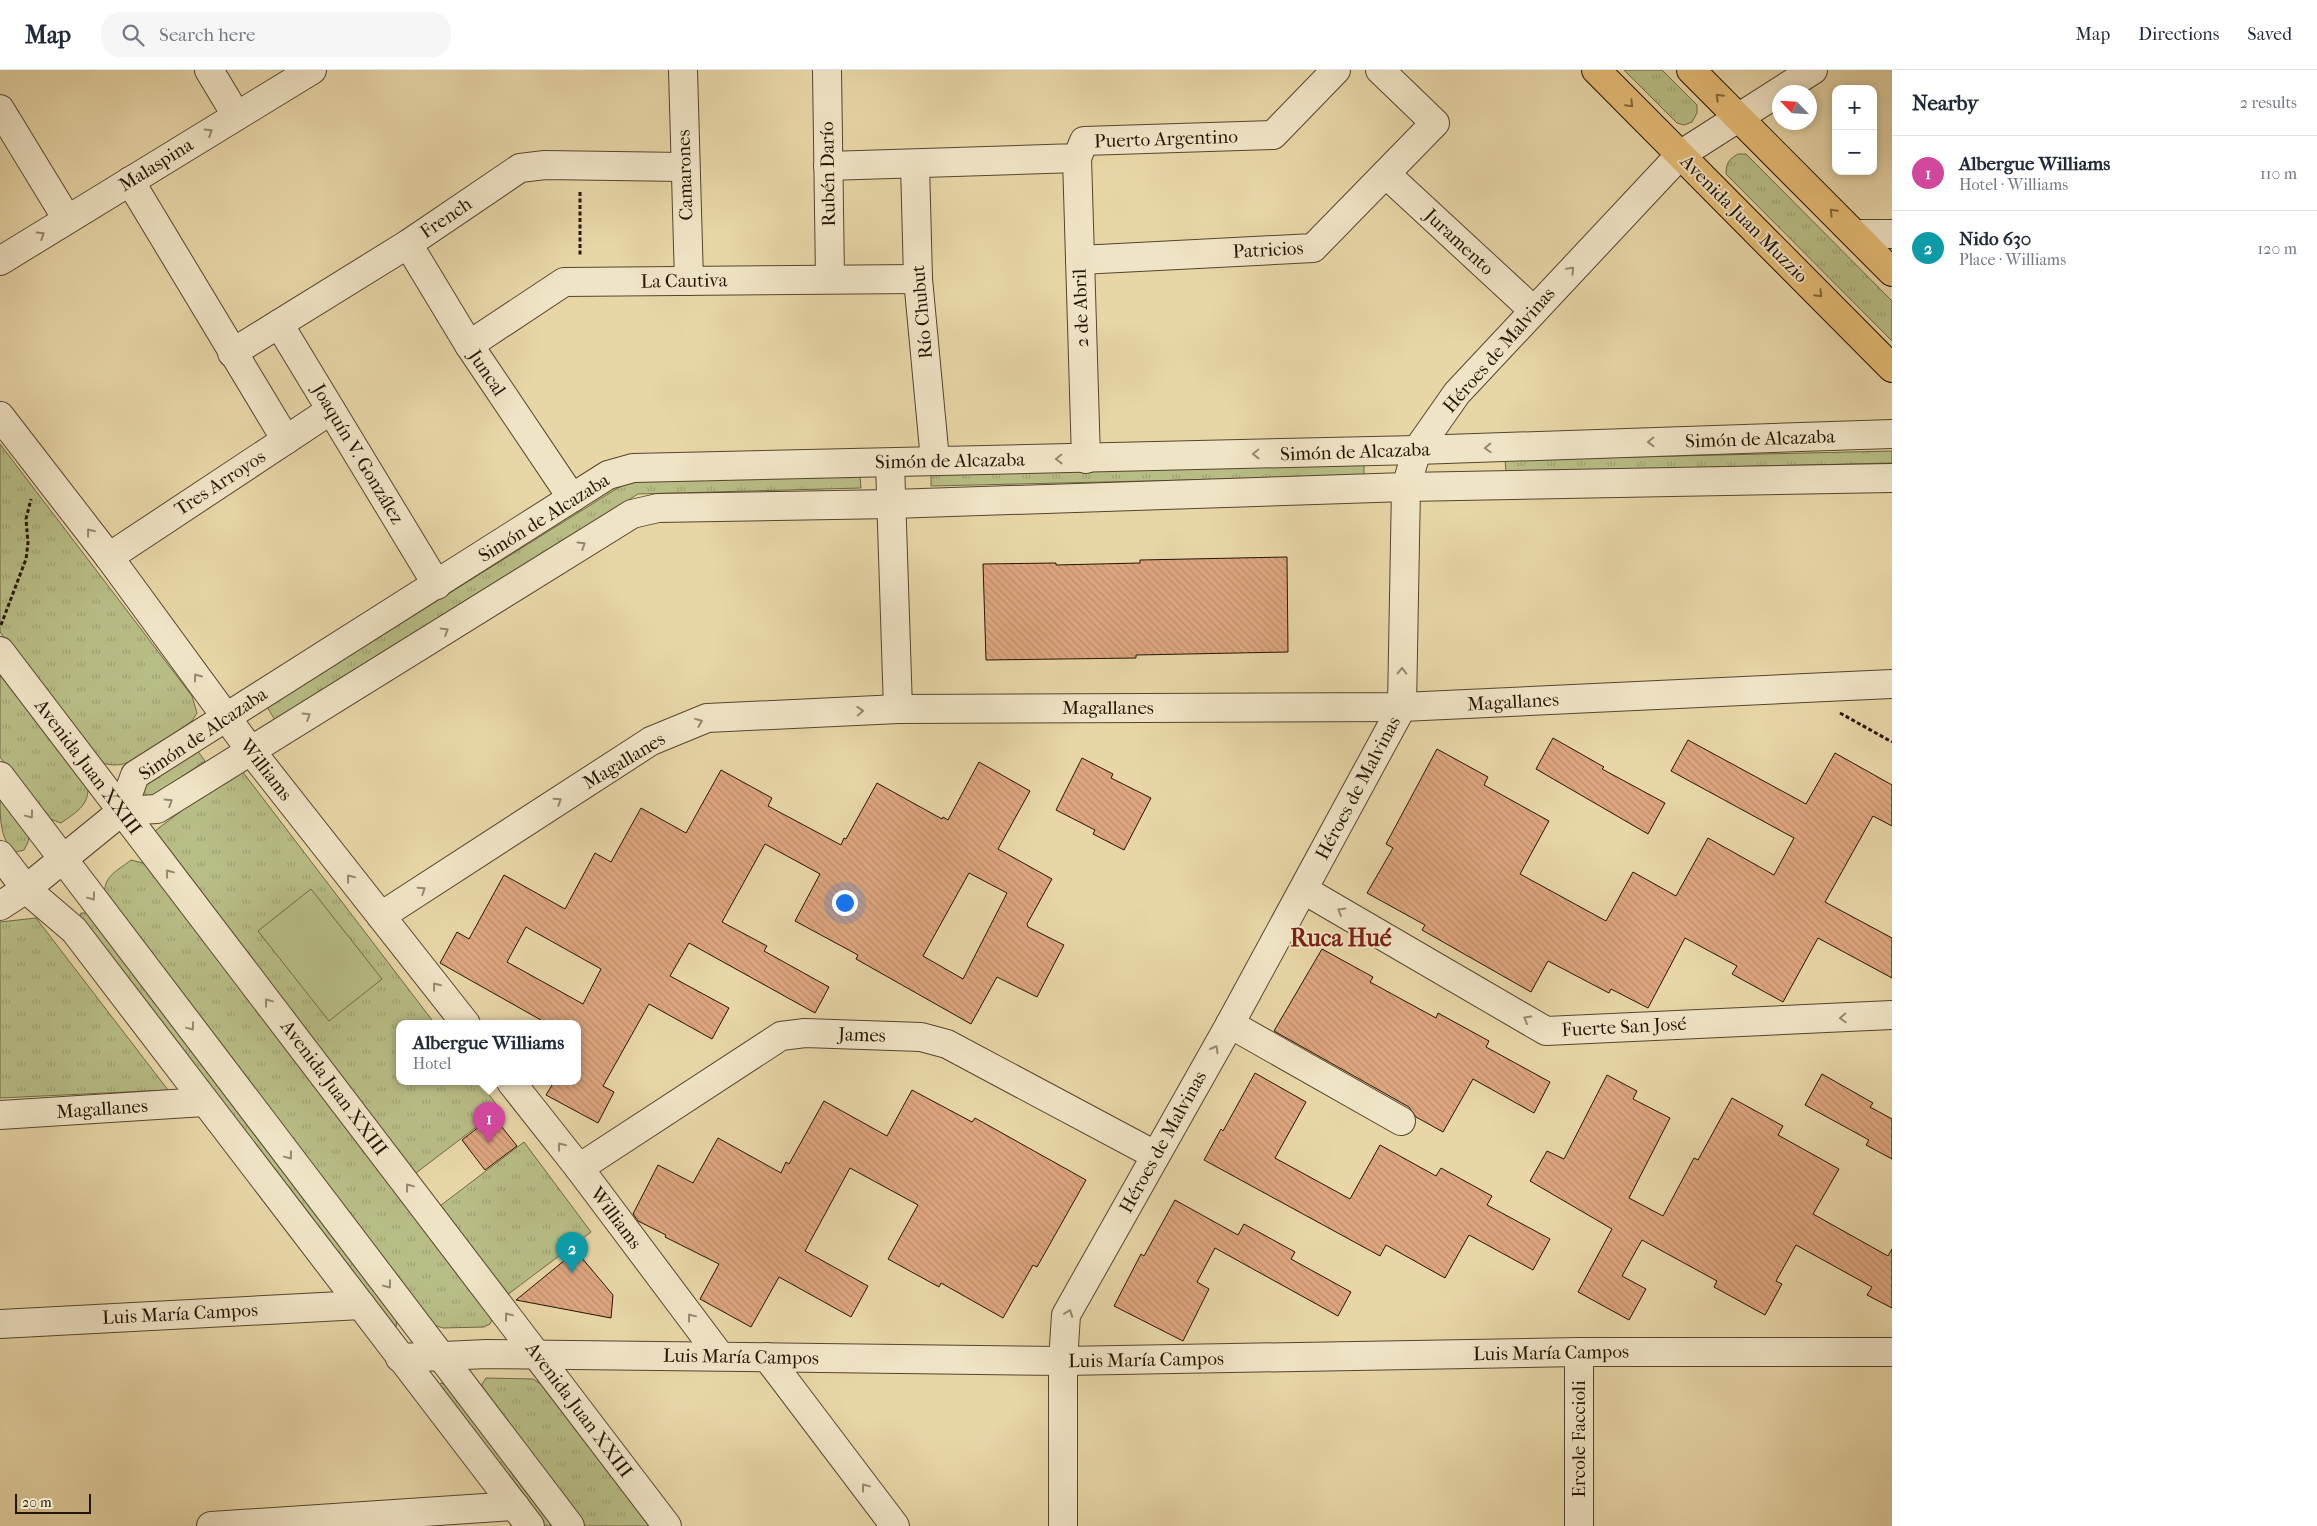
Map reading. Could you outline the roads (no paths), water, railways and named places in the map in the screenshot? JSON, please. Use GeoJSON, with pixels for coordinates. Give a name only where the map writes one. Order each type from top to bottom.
{"type":"FeatureCollection","features":[{"type":"Feature","properties":{"kind":"main road","name":"Avenida Juan Muzzio"},"geometry":{"type":"LineString","coordinates":[[1596,70],[1892,368]]}},
{"type":"Feature","properties":{"kind":"main road"},"geometry":{"type":"LineString","coordinates":[[1691,70],[1892,272]]}},
{"type":"Feature","properties":{"kind":"street"},"geometry":{"type":"LineString","coordinates":[[209,70],[236,115]]}},
{"type":"Feature","properties":{"kind":"street","name":"Malaspina"},"geometry":{"type":"LineString","coordinates":[[0,261],[312,70]]}},
{"type":"Feature","properties":{"kind":"street","name":"Camarones"},"geometry":{"type":"LineString","coordinates":[[683,70],[684,167],[689,281]]}},
{"type":"Feature","properties":{"kind":"street","name":"Rubén Darío"},"geometry":{"type":"LineString","coordinates":[[827,70],[830,278]]}},
{"type":"Feature","properties":{"kind":"street","name":"Puerto Argentino"},"geometry":{"type":"LineString","coordinates":[[828,166],[1077,158],[1084,142],[1273,135],[1336,70]]}},
{"type":"Feature","properties":{"kind":"street","name":"Patricios"},"geometry":{"type":"LineString","coordinates":[[1080,260],[1312,248],[1435,123],[1380,70]]}},
{"type":"Feature","properties":{"kind":"street","name":"Héroes de Malvinas"},"geometry":{"type":"LineString","coordinates":[[1063,1526],[1063,1361],[1066,1315],[1230,1024],[1402,707],[1406,488],[1417,450],[1457,393],[1680,155],[1813,70]]}},
{"type":"Feature","properties":{"kind":"street"},"geometry":{"type":"LineString","coordinates":[[0,109],[68,219]]}},
{"type":"Feature","properties":{"kind":"street","name":"2 de Abril"},"geometry":{"type":"LineString","coordinates":[[1077,158],[1086,459]]}},
{"type":"Feature","properties":{"kind":"street","name":"Río Chubut"},"geometry":{"type":"LineString","coordinates":[[916,164],[918,279],[935,460]]}},
{"type":"Feature","properties":{"kind":"street","name":"French"},"geometry":{"type":"LineString","coordinates":[[232,353],[408,244],[520,168],[545,165],[684,167]]}},
{"type":"Feature","properties":{"kind":"street","name":"Juramento"},"geometry":{"type":"LineString","coordinates":[[1386,174],[1533,310]]}},
{"type":"Feature","properties":{"kind":"street"},"geometry":{"type":"LineString","coordinates":[[130,181],[286,440]]}},
{"type":"Feature","properties":{"kind":"street"},"geometry":{"type":"LineString","coordinates":[[1855,234],[1892,234]]}},
{"type":"Feature","properties":{"kind":"street","name":"Juncal"},"geometry":{"type":"LineString","coordinates":[[408,244],[468,345],[572,498]]}},
{"type":"Feature","properties":{"kind":"street","name":"La Cautiva"},"geometry":{"type":"LineString","coordinates":[[468,345],[564,282],[830,278],[918,279]]}},
{"type":"Feature","properties":{"kind":"street","name":"Joaquín V. González"},"geometry":{"type":"LineString","coordinates":[[279,324],[437,585]]}},
{"type":"Feature","properties":{"kind":"street","name":"Tres Arroyos"},"geometry":{"type":"LineString","coordinates":[[109,557],[331,410]]}},
{"type":"Feature","properties":{"kind":"street","name":"Williams"},"geometry":{"type":"LineString","coordinates":[[0,416],[109,557],[251,751],[463,1020]]}},
{"type":"Feature","properties":{"kind":"street","name":"Simón de Alcazaba"},"geometry":{"type":"LineString","coordinates":[[1892,434],[1086,459],[935,460],[890,463],[633,468],[608,475],[135,775],[122,811],[157,809],[632,514],[658,508],[892,504],[1406,488],[1892,478]]}},
{"type":"Feature","properties":{"kind":"street"},"geometry":{"type":"LineString","coordinates":[[890,463],[898,709]]}},
{"type":"Feature","properties":{"kind":"street","name":"Avenida Juan XXIII"},"geometry":{"type":"LineString","coordinates":[[0,651],[667,1526]]}},
{"type":"Feature","properties":{"kind":"street","name":"Magallanes"},"geometry":{"type":"LineString","coordinates":[[381,916],[659,737],[707,718],[898,709],[1402,707],[1892,684]]}},
{"type":"Feature","properties":{"kind":"street"},"geometry":{"type":"LineString","coordinates":[[0,776],[570,1526]]}},
{"type":"Feature","properties":{"kind":"street"},"geometry":{"type":"LineString","coordinates":[[0,906],[26,890],[122,811]]}},
{"type":"Feature","properties":{"kind":"street"},"geometry":{"type":"LineString","coordinates":[[0,855],[26,890],[74,930],[522,1516]]}},
{"type":"Feature","properties":{"kind":"street","name":"Fuerte San José"},"geometry":{"type":"LineString","coordinates":[[1304,890],[1546,1031],[1892,1015]]}},
{"type":"Feature","properties":{"kind":"street"},"geometry":{"type":"LineString","coordinates":[[1230,1024],[1401,1121]]}},
{"type":"Feature","properties":{"kind":"street","name":"James"},"geometry":{"type":"LineString","coordinates":[[579,1168],[781,1036],[805,1033],[921,1037],[947,1044],[1155,1155]]}},
{"type":"Feature","properties":{"kind":"street","name":"Williams"},"geometry":{"type":"LineString","coordinates":[[513,1085],[579,1168],[720,1356]]}},
{"type":"Feature","properties":{"kind":"street","name":"Magallanes"},"geometry":{"type":"LineString","coordinates":[[0,1115],[204,1102]]}},
{"type":"Feature","properties":{"kind":"street","name":"Luis María Campos"},"geometry":{"type":"LineString","coordinates":[[0,1324],[360,1305]]}},
{"type":"Feature","properties":{"kind":"street","name":"Luis María Campos"},"geometry":{"type":"LineString","coordinates":[[400,1358],[537,1355],[1063,1361],[1579,1352],[1892,1352]]}},
{"type":"Feature","properties":{"kind":"street","name":"Ercole Faccioli"},"geometry":{"type":"LineString","coordinates":[[1579,1352],[1579,1526]]}},
{"type":"Feature","properties":{"kind":"street"},"geometry":{"type":"LineString","coordinates":[[767,1357],[895,1526]]}},
{"type":"Feature","properties":{"kind":"street"},"geometry":{"type":"LineString","coordinates":[[211,1526],[522,1516]]}},
{"type":"Feature","properties":{"kind":"place","name":"Albergue Williams"},"geometry":{"type":"Point","coordinates":[489,1143]}},
{"type":"Feature","properties":{"kind":"place","name":"Nido 630"},"geometry":{"type":"Point","coordinates":[572,1273]}},
{"type":"Feature","properties":{"kind":"district","name":"Ruca Hué"},"geometry":{"type":"Point","coordinates":[1341,938]}}]}
